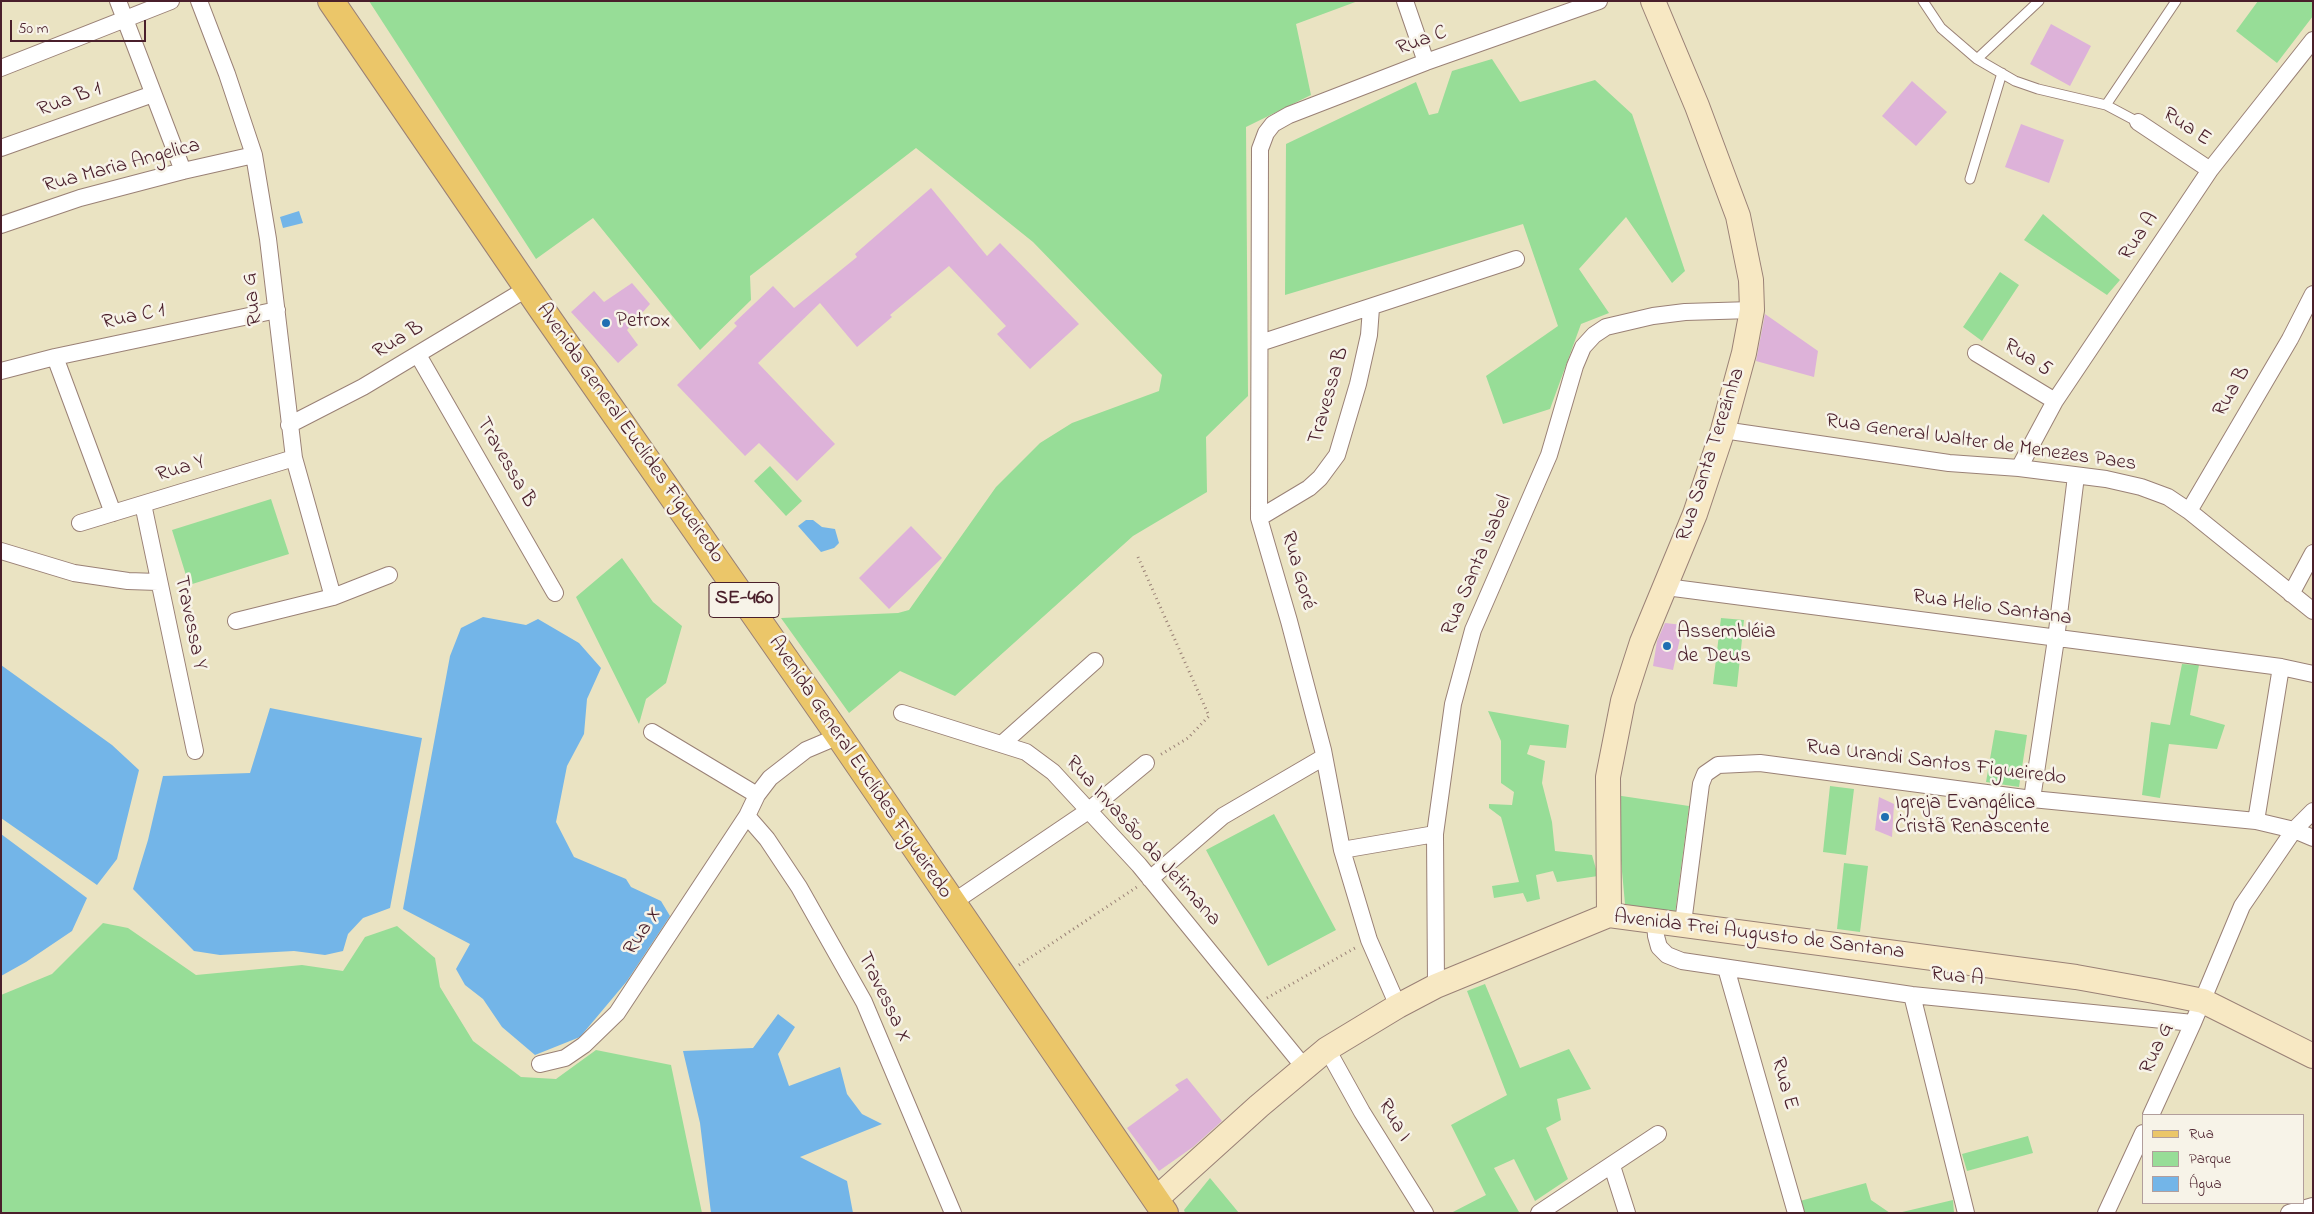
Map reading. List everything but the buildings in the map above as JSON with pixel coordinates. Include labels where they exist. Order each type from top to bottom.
[{"type":"main road","name":"Avenida General Euclides Figueiredo","points":[[332,1],[1161,1206]]},
{"type":"street","points":[[118,1],[183,171]]},
{"type":"street","points":[[1,68],[170,1]]},
{"type":"street","name":"Rua G","points":[[199,1],[228,74],[254,155],[277,310],[294,458],[333,597]]},
{"type":"street","points":[[1405,1],[1426,62]]},
{"type":"street","name":"Rua C","points":[[1266,133],[1273,124],[1289,115],[1426,62],[1599,1]]},
{"type":"street","name":"Rua Santa Terezinha","points":[[1609,914],[1608,777],[1623,701],[1632,667],[1695,514],[1723,430],[1744,353],[1752,310],[1751,280],[1738,216],[1697,106],[1653,1]]},
{"type":"street","name":"Rua A","points":[[2019,468],[2055,401],[2210,170],[2313,40]]},
{"type":"street","name":"Rua B 1","points":[[1,148],[153,94]]},
{"type":"street","name":"Rua E","points":[[2138,122],[2210,170]]},
{"type":"street","name":"Rua Goré","points":[[1266,133],[1260,149],[1259,518],[1289,621],[1324,757],[1342,850],[1369,940],[1398,1006]]},
{"type":"street","name":"Rua Maria Angelica","points":[[1,225],[80,198],[183,171],[254,155]]},
{"type":"street","points":[[1260,343],[1516,259]]},
{"type":"street","name":"Rua B","points":[[289,425],[339,401],[528,288]]},
{"type":"street","name":"Rua B","points":[[2189,511],[2290,339],[2313,294]]},
{"type":"street","name":"Travessa B","points":[[1259,518],[1309,488],[1320,478],[1337,455],[1367,345],[1371,308]]},
{"type":"street","name":"Rua C 1","points":[[1,371],[55,357],[277,310]]},
{"type":"street","name":"Rua Santa Isabel","points":[[1436,986],[1435,834],[1453,704],[1466,652],[1494,577],[1549,455],[1575,366],[1583,347],[1594,335],[1606,327],[1653,316],[1685,312],[1752,310]]},
{"type":"street","name":"Rua 5","points":[[1976,353],[2055,401]]},
{"type":"street","name":"Travessa B","points":[[418,355],[555,593]]},
{"type":"street","points":[[55,357],[113,512]]},
{"type":"street","name":"Rua General Walter de Menezes Paes","points":[[1723,430],[1949,463],[2019,468],[2106,479],[2147,489],[2168,497],[2189,511],[2313,611]]},
{"type":"street","name":"Rua Y","points":[[80,523],[294,458]]},
{"type":"street","points":[[2032,799],[2056,638],[2076,476]]},
{"type":"street","name":"Travessa Y","points":[[143,504],[195,751]]},
{"type":"street","points":[[1,551],[74,573],[128,581],[158,582]]},
{"type":"street","points":[[2291,594],[2313,553]]},
{"type":"street","points":[[236,621],[333,597],[389,574]]},
{"type":"street","name":"Rua Helio Santana","points":[[1666,587],[2281,668],[2313,674]]},
{"type":"street","points":[[1003,743],[1095,661]]},
{"type":"street","points":[[2256,821],[2281,668]]},
{"type":"street","name":"Rua Invasão da Jetimana","points":[[902,713],[1003,743],[1037,758],[1053,772],[1150,879],[1304,1067]]},
{"type":"street","points":[[652,732],[757,795]]},
{"type":"street","name":"Rua X","points":[[540,1064],[565,1058],[584,1045],[617,1013],[748,816],[757,795],[770,778],[795,757],[839,736]]},
{"type":"street","points":[[1150,879],[1223,816],[1324,757]]},
{"type":"street","points":[[952,903],[1088,811],[1146,762]]},
{"type":"street","name":"Rua Urandi Santos Figueiredo","points":[[1684,923],[1701,784],[1705,774],[1718,764],[1760,763],[2032,799],[2256,821],[2294,830],[2313,838]]},
{"type":"street","name":"Rua G","points":[[2151,1114],[2193,1023],[2242,906],[2294,830],[2313,811]]},
{"type":"street","name":"Travessa X","points":[[748,816],[768,839],[799,887],[864,1002],[953,1213]]},
{"type":"street","points":[[1342,850],[1435,834]]},
{"type":"street","name":"Avenida Frei Augusto de Santana","points":[[1161,1206],[1304,1067],[1327,1050],[1398,1006],[1436,986],[1609,914],[2076,977],[2202,1001],[2313,1056]]},
{"type":"street","name":"Rua A","points":[[1655,921],[1657,942],[1667,955],[1682,962],[1912,995],[2193,1023]]},
{"type":"street","name":"Rua E","points":[[1726,968],[1796,1213]]},
{"type":"street","points":[[1912,995],[1966,1213]]},
{"type":"street","name":"Rua I","points":[[1327,1050],[1402,1178],[1425,1213]]},
{"type":"street","points":[[1539,1213],[1658,1134]]},
{"type":"street","points":[[2106,1213],[2142,1135]]},
{"type":"street","points":[[1612,1166],[1627,1213]]},
{"type":"street","points":[[2289,1213],[2313,1206]]},
{"type":"lane","points":[[1923,1],[1941,28],[1977,59],[2002,74],[2038,89],[2106,106],[2138,122]]},
{"type":"lane","points":[[1977,59],[2039,1]]},
{"type":"lane","points":[[2106,106],[2176,1]]},
{"type":"lane","points":[[1970,179],[2002,74]]},
{"type":"path","points":[[1138,557],[1209,716],[1188,738],[1146,762]]},
{"type":"path","points":[[1002,976],[1150,879]]},
{"type":"path","points":[[1254,1006],[1369,940]]},
{"type":"green space","points":[[369,1],[1358,1],[1296,24],[1311,95],[1246,127],[1248,396],[1206,437],[1207,492],[1133,536],[955,696],[900,671],[849,713],[781,618],[898,613],[909,610],[996,487],[1040,443],[1072,423],[1159,391],[1162,375],[1033,242],[916,148],[750,276],[751,300],[700,350],[593,218],[536,259]]},
{"type":"green space","points":[[2258,1],[2313,1],[2313,16],[2277,63],[2236,31]]},
{"type":"green space","points":[[1492,59],[1520,102],[1595,80],[1632,114],[1685,271],[1672,283],[1626,217],[1579,269],[1609,313],[1581,324],[1550,409],[1503,424],[1486,376],[1558,326],[1523,224],[1285,295],[1286,144],[1416,82],[1429,115],[1438,113],[1452,71]]},
{"type":"green space","points":[[2043,214],[2120,280],[2107,295],[2024,240]]},
{"type":"green space","points":[[2000,272],[2019,285],[1982,341],[1963,327]]},
{"type":"green space","points":[[770,466],[802,501],[786,516],[754,481]]},
{"type":"green space","points":[[271,499],[289,554],[189,585],[172,530]]},
{"type":"green space","points":[[622,558],[653,602],[682,626],[666,683],[646,699],[639,724],[576,597]]},
{"type":"green space","points":[[1721,618],[1744,620],[1737,687],[1713,684]]},
{"type":"green space","points":[[2182,664],[2199,665],[2190,715],[2225,725],[2217,749],[2169,744],[2160,798],[2142,795],[2151,722],[2170,725]]},
{"type":"green space","points":[[1488,711],[1569,725],[1566,748],[1530,745],[1527,754],[1545,761],[1542,783],[1552,822],[1555,851],[1592,855],[1598,876],[1557,882],[1553,871],[1536,875],[1540,899],[1527,902],[1523,893],[1494,898],[1492,886],[1519,882],[1501,817],[1489,808],[1489,804],[1512,805],[1514,792],[1501,783],[1501,741]]},
{"type":"green space","points":[[1995,730],[2027,735],[2019,787],[1986,782]]},
{"type":"green space","points":[[1830,786],[1854,789],[1846,855],[1823,852]]},
{"type":"green space","points":[[1615,795],[1689,806],[1675,914],[1625,904]]},
{"type":"green space","points":[[1274,814],[1336,930],[1268,966],[1206,850]]},
{"type":"green space","points":[[1844,863],[1868,866],[1860,932],[1837,929]]},
{"type":"green space","points":[[103,923],[128,928],[196,975],[302,965],[343,971],[365,937],[397,926],[435,958],[440,987],[473,1041],[521,1077],[556,1079],[596,1050],[671,1065],[702,1213],[1,1213],[1,995],[52,974]]},
{"type":"green space","points":[[1485,984],[1520,1068],[1569,1049],[1591,1089],[1557,1099],[1561,1120],[1546,1128],[1568,1179],[1535,1201],[1514,1159],[1494,1168],[1519,1212],[1451,1213],[1486,1195],[1451,1125],[1507,1095],[1467,991]]},
{"type":"green space","points":[[2028,1136],[2033,1153],[1967,1171],[1962,1154]]},
{"type":"green space","points":[[1210,1178],[1239,1213],[1185,1213],[1184,1210]]},
{"type":"green space","points":[[1866,1183],[1871,1200],[1890,1213],[1804,1213],[1800,1201]]},
{"type":"green space","points":[[1953,1200],[1954,1213],[1898,1213]]},
{"type":"water","points":[[299,211],[303,223],[283,228],[280,217]]},
{"type":"water","points":[[806,520],[813,520],[822,527],[835,529],[839,543],[834,548],[821,552],[798,526]]},
{"type":"water","points":[[483,617],[526,625],[538,619],[579,643],[601,668],[587,699],[584,734],[567,766],[556,822],[574,857],[626,879],[631,887],[661,901],[670,916],[627,981],[580,1037],[535,1055],[502,1027],[483,999],[465,985],[456,969],[470,944],[403,909],[450,656],[461,628]]},
{"type":"water","points":[[1,665],[112,745],[139,770],[117,859],[97,885],[1,818]]},
{"type":"water","points":[[270,708],[422,738],[390,908],[363,918],[348,934],[343,951],[325,955],[294,951],[220,955],[194,951],[133,889],[148,840],[163,776],[250,773]]},
{"type":"water","points":[[1,834],[87,898],[72,931],[26,962],[1,976]]},
{"type":"water","points":[[778,1014],[795,1027],[778,1054],[789,1086],[840,1067],[847,1094],[862,1114],[882,1124],[800,1157],[847,1181],[853,1213],[711,1213],[700,1123],[683,1051],[753,1048]]},
{"type":"place","name":"Petrox","points":[[606,323]]},
{"type":"place","name":"Assembléia de Deus","points":[[1667,646]]},
{"type":"place","name":"Igreja Evangélica Cristã Renascente","points":[[1885,817]]}]
